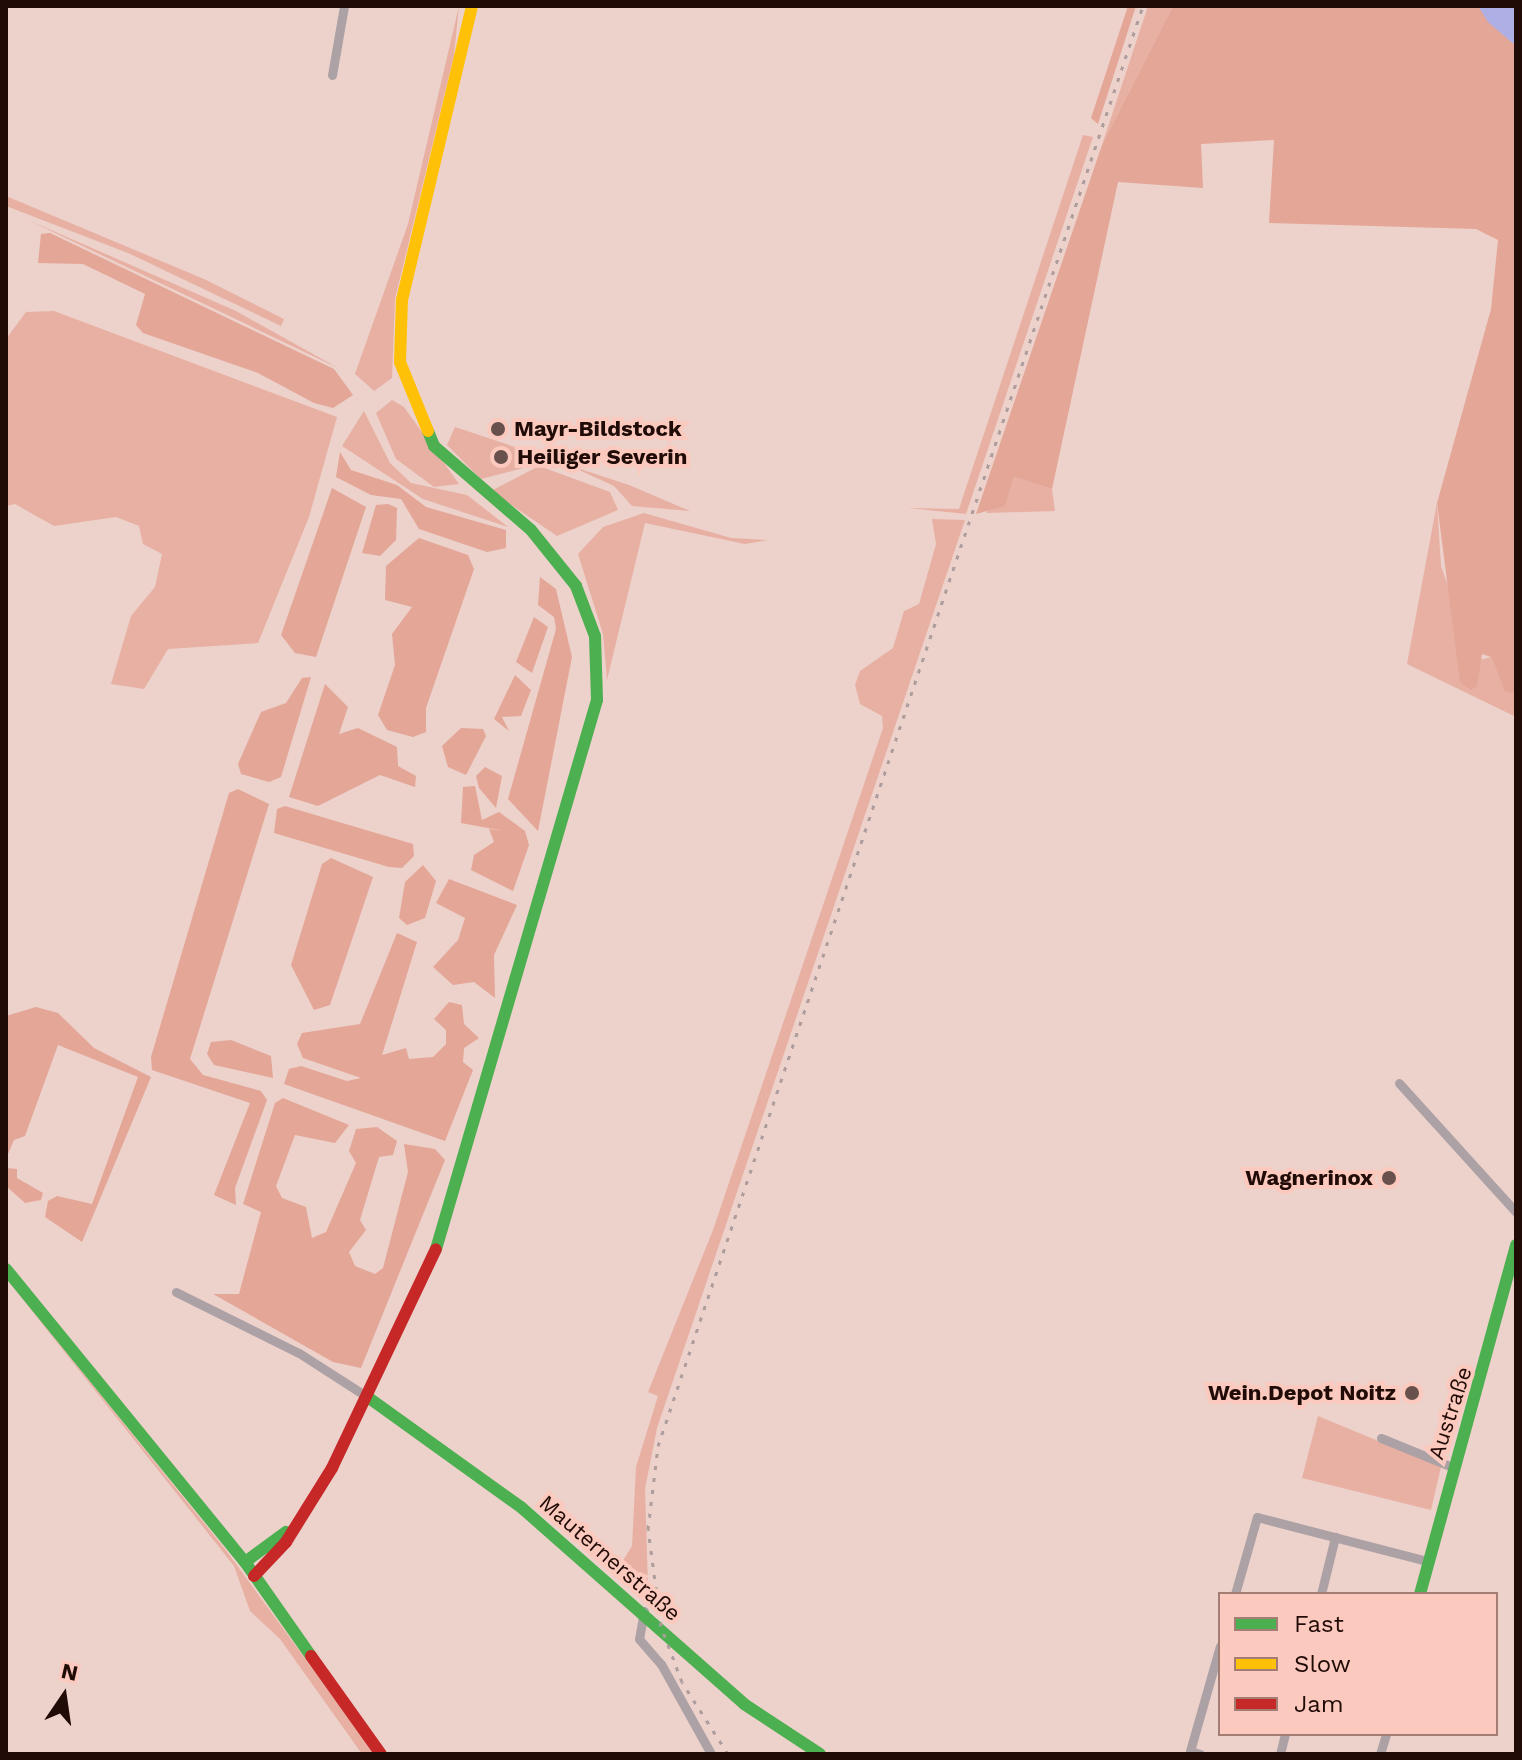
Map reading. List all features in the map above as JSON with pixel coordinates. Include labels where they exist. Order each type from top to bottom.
[{"type":"main road","points":[[254,1576],[302,1515],[369,1398],[462,1174],[597,700],[595,636],[576,586],[531,530],[468,482],[421,425],[406,388],[399,333],[472,6]]},
{"type":"main road","name":"Austraße","points":[[1420,1592],[1516,1245]]},
{"type":"main road","points":[[6,1269],[245,1562],[381,1754]]},
{"type":"main road","name":"Mauternerstraße","points":[[369,1398],[522,1508],[644,1611],[744,1704],[820,1754]]},
{"type":"main road","points":[[245,1562],[302,1515]]},
{"type":"street","points":[[332,75],[344,6]]},
{"type":"street","points":[[1399,1083],[1516,1212]]},
{"type":"street","points":[[176,1292],[299,1353],[369,1398]]},
{"type":"street","points":[[1381,1438],[1455,1468]]},
{"type":"street","points":[[1236,1592],[1257,1517],[1427,1561]]},
{"type":"street","points":[[1321,1592],[1335,1537]]},
{"type":"street","points":[[644,1611],[639,1639],[661,1664],[711,1754]]},
{"type":"street","points":[[1195,1753],[1218,1655]]},
{"type":"shaded area","points":[[459,6],[454,55],[395,299],[392,378],[374,391],[355,374],[408,224]]},
{"type":"shaded area","points":[[1128,6],[1136,6],[1098,124],[1091,118]]},
{"type":"shaded area","points":[[1148,6],[1173,6],[1102,145]]},
{"type":"shaded area","points":[[1173,6],[1478,6],[1516,46],[1516,694],[1505,692],[1491,657],[1482,654],[1477,686],[1471,690],[1460,682],[1437,503],[1491,309],[1498,240],[1476,229],[1269,223],[1274,140],[1201,144],[1203,188],[1118,182],[1052,489],[1014,477],[1005,506],[976,514],[1102,145]]},
{"type":"shaded area","points":[[1083,135],[1093,137],[966,514],[908,508],[959,509]]},
{"type":"shaded area","points":[[6,196],[204,279],[284,319],[281,326],[128,253],[6,206]]},
{"type":"shaded area","points":[[28,220],[236,311],[338,368]]},
{"type":"shaded area","points":[[50,233],[334,369],[353,395],[333,408],[314,403],[258,373],[143,333],[136,325],[145,294],[83,264],[38,263],[41,234]]},
{"type":"shaded area","points":[[54,311],[337,417],[309,517],[258,643],[168,649],[144,689],[111,684],[131,616],[155,587],[162,554],[143,544],[139,526],[116,517],[54,526],[15,504],[6,506],[6,339],[26,312]]},
{"type":"shaded area","points":[[392,400],[404,407],[459,484],[434,487],[396,459],[376,413]]},
{"type":"shaded area","points":[[364,411],[390,463],[411,483],[467,495],[508,527],[423,499],[342,446]]},
{"type":"shaded area","points":[[455,427],[554,460],[481,479],[447,445]]},
{"type":"shaded area","points":[[340,452],[351,470],[397,485],[426,507],[506,530],[506,548],[487,552],[419,529],[401,499],[371,495],[336,477]]},
{"type":"shaded area","points":[[568,465],[629,485],[690,511],[632,506],[614,486]]},
{"type":"shaded area","points":[[539,466],[610,492],[618,510],[557,536],[491,491]]},
{"type":"shaded area","points":[[1014,477],[1052,489],[1055,511],[987,513],[987,507],[1005,505]]},
{"type":"shaded area","points":[[332,488],[366,507],[316,657],[295,653],[281,635]]},
{"type":"shaded area","points":[[1437,503],[1441,566],[1479,676],[1476,661],[1491,657],[1505,692],[1516,694],[1516,717],[1407,664]]},
{"type":"shaded area","points":[[388,504],[397,508],[396,540],[380,556],[362,553],[376,505]]},
{"type":"shaded area","points":[[644,513],[731,538],[768,540],[745,544],[645,523],[607,680],[603,634],[578,554],[603,527]]},
{"type":"shaded area","points":[[932,519],[965,520],[657,1428],[645,1489],[648,1586],[638,1582],[640,1597],[614,1575],[632,1546],[636,1467],[658,1396],[648,1392],[713,1230],[883,728],[882,716],[860,704],[855,685],[860,671],[893,648],[904,611],[919,604],[936,544]]},
{"type":"shaded area","points":[[419,538],[468,555],[474,569],[426,708],[426,732],[413,737],[387,730],[378,715],[395,665],[392,634],[412,607],[385,600],[386,566]]},
{"type":"shaded area","points":[[540,577],[556,589],[572,657],[538,831],[508,799],[556,629],[554,617],[538,605]]},
{"type":"shaded area","points":[[534,617],[548,627],[532,673],[516,662]]},
{"type":"shaded area","points":[[515,675],[531,690],[521,716],[502,717],[509,731],[494,719]]},
{"type":"shaded area","points":[[311,677],[281,777],[269,782],[241,774],[238,764],[261,712],[286,703],[302,678]]},
{"type":"shaded area","points":[[325,684],[348,707],[339,734],[358,728],[397,747],[398,766],[416,776],[415,787],[380,775],[318,806],[289,797]]},
{"type":"shaded area","points":[[461,728],[483,729],[486,736],[466,775],[448,767],[442,746]]},
{"type":"shaded area","points":[[485,767],[502,776],[496,808],[479,788],[476,776]]},
{"type":"shaded area","points":[[475,786],[482,820],[499,812],[525,831],[529,845],[513,891],[471,870],[474,855],[494,842],[489,829],[504,831],[461,823],[463,787]]},
{"type":"shaded area","points":[[238,789],[269,804],[190,1059],[203,1075],[261,1091],[267,1100],[235,1188],[236,1205],[214,1195],[250,1103],[152,1070],[151,1057],[229,793]]},
{"type":"shaded area","points":[[285,806],[413,844],[414,856],[402,868],[389,867],[274,833],[277,809]]},
{"type":"shaded area","points":[[331,858],[373,877],[330,1005],[314,1010],[291,965],[322,864]]},
{"type":"shaded area","points":[[423,865],[436,881],[425,918],[407,925],[399,918],[405,882]]},
{"type":"shaded area","points":[[449,879],[517,905],[494,955],[495,998],[474,982],[453,985],[433,967],[458,940],[465,918],[436,903]]},
{"type":"shaded area","points":[[397,933],[417,942],[382,1055],[406,1048],[409,1059],[433,1057],[446,1044],[446,1030],[434,1019],[449,1002],[462,1005],[464,1024],[479,1038],[464,1048],[463,1062],[473,1070],[445,1141],[284,1084],[289,1069],[301,1066],[347,1081],[361,1078],[303,1058],[297,1044],[302,1033],[360,1024]]},
{"type":"shaded area","points":[[36,1007],[58,1013],[94,1048],[151,1077],[82,1242],[45,1217],[48,1201],[57,1196],[92,1204],[138,1077],[58,1045],[25,1136],[14,1140],[6,1159],[6,1016]]},
{"type":"shaded area","points":[[231,1040],[271,1056],[273,1078],[214,1065],[207,1054],[211,1042]]},
{"type":"shaded area","points":[[283,1098],[349,1125],[335,1143],[295,1135],[276,1186],[282,1198],[306,1207],[312,1238],[326,1232],[356,1163],[349,1151],[356,1129],[377,1127],[397,1141],[393,1155],[379,1157],[360,1220],[366,1230],[349,1252],[355,1266],[375,1274],[383,1268],[408,1172],[404,1144],[435,1149],[445,1160],[361,1368],[333,1362],[213,1294],[239,1294],[261,1212],[243,1204],[275,1103]]},
{"type":"shaded area","points":[[6,1168],[17,1169],[17,1178],[43,1193],[41,1200],[25,1203],[6,1186]]},
{"type":"shaded area","points":[[6,1278],[225,1549],[375,1754],[362,1754],[280,1639],[250,1611],[234,1566]]},
{"type":"shaded area","points":[[1318,1416],[1441,1467],[1431,1510],[1302,1478]]},
{"type":"water","points":[[1478,6],[1516,6],[1516,46],[1488,22]]},
{"type":"railway","points":[[728,1754],[682,1682],[661,1626],[648,1529],[658,1446],[1143,6]]},
{"type":"traffic: fast","points":[[428,431],[434,446],[531,530],[576,586],[595,636],[597,700],[436,1249]]},
{"type":"traffic: fast","points":[[1421,1592],[1516,1245]]},
{"type":"traffic: fast","points":[[6,1269],[245,1562],[311,1656]]},
{"type":"traffic: fast","points":[[369,1398],[522,1508],[744,1704],[820,1754]]},
{"type":"traffic: fast","points":[[245,1562],[286,1532]]},
{"type":"traffic: slow","points":[[428,431],[400,362],[402,300],[472,6]]},
{"type":"traffic: jam","points":[[254,1576],[286,1542],[332,1468],[436,1249]]},
{"type":"traffic: jam","points":[[311,1656],[381,1754]]},
{"type":"place","name":"Mayr-Bildstock","points":[[498,429]]},
{"type":"place","name":"Heiliger Severin","points":[[501,457]]},
{"type":"place","name":"Wagnerinox","points":[[1389,1178]]},
{"type":"place","name":"Wein.Depot Noitz","points":[[1412,1393]]}]
